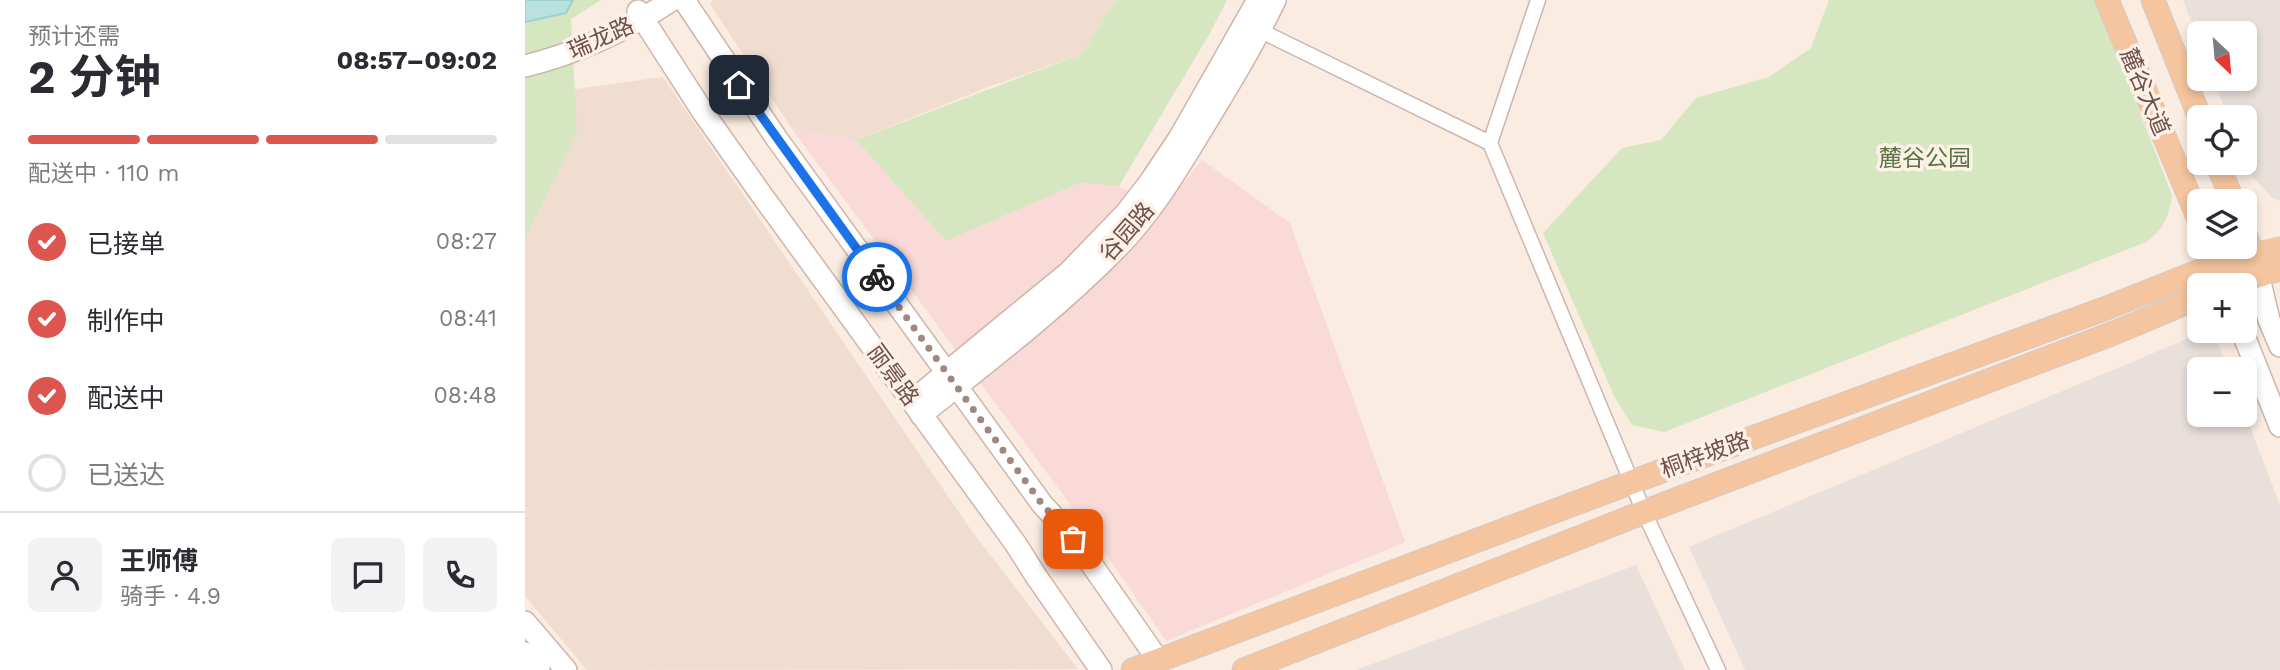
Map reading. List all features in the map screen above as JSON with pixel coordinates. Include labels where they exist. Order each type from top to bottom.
[{"type":"main road","name":"瑞龙路","points":[[525,58],[577,41],[672,0]]},
{"type":"main road","name":"丽景路","points":[[684,0],[777,139],[1042,504],[1073,539],[1158,660]]},
{"type":"main road","name":"谷园路","points":[[952,380],[1069,272],[1126,213],[1180,137],[1258,0]]},
{"type":"main road","name":"谷园路","points":[[916,408],[1079,284],[1132,231],[1163,190],[1195,140],[1275,0]]},
{"type":"main road","name":"麓谷大道","points":[[2107,0],[2187,191]]},
{"type":"main road","name":"麓谷大道","points":[[2153,0],[2195,105]]},
{"type":"main road","name":"瑞龙路","points":[[525,66],[579,49],[646,10]]},
{"type":"main road","name":"丽景路","points":[[646,10],[703,112],[1015,543],[1101,670]]},
{"type":"main road","name":"桐梓坡路","points":[[1133,670],[1632,482],[2104,309],[2218,270],[2264,266],[2280,249]]},
{"type":"main road","points":[[2264,266],[2269,320],[2280,346]]},
{"type":"main road","name":"桐梓坡路","points":[[1244,670],[2187,302]]},
{"type":"main road","points":[[2247,343],[2280,426]]},
{"type":"main road","points":[[525,622],[566,670]]},
{"type":"main road","points":[[525,653],[539,670]]},
{"type":"street","points":[[1490,144],[1538,0]]},
{"type":"street","points":[[1259,30],[1490,144],[1644,512],[1718,670]]},
{"type":"shaded area","points":[[713,0],[1116,0],[1082,54],[988,87],[856,140],[792,129],[710,4]]},
{"type":"shaded area","points":[[2183,0],[2280,0],[2280,201],[2271,197],[2252,175],[2257,175],[2257,105],[2223,105],[2218,91],[2257,91],[2257,21],[2191,21]]},
{"type":"shaded area","points":[[663,77],[971,530],[1078,669],[587,670],[525,596],[525,96]]},
{"type":"shaded area","points":[[792,129],[856,140],[946,241],[1080,183],[1119,186],[1160,212],[1202,160],[1290,223],[1405,542],[1166,641],[1087,527]]},
{"type":"shaded area","points":[[2187,339],[2187,343],[2218,343],[2223,357],[2187,357],[2187,427],[2250,427],[2280,505],[2280,670],[1745,670],[1689,547]]},
{"type":"shaded area","points":[[1636,565],[1685,670],[1356,670]]},
{"type":"green space","points":[[525,0],[601,0],[571,19],[577,133],[525,239]]},
{"type":"green space","points":[[1116,0],[1227,0],[1119,186],[1080,183],[946,241],[856,140],[1082,54]]},
{"type":"green space","name":"麓谷公园","points":[[1829,0],[2096,0],[2172,195],[2165,222],[2146,242],[1664,432],[1632,425],[1615,398],[1543,233],[1622,148],[1661,140],[1696,98],[1769,77],[1811,48]]},
{"type":"water","points":[[525,0],[573,0],[566,13],[525,22]]},
{"type":"way so far","points":[[877,277],[1042,504],[1073,539]]},
{"type":"route","points":[[739,85],[877,277]]}]
